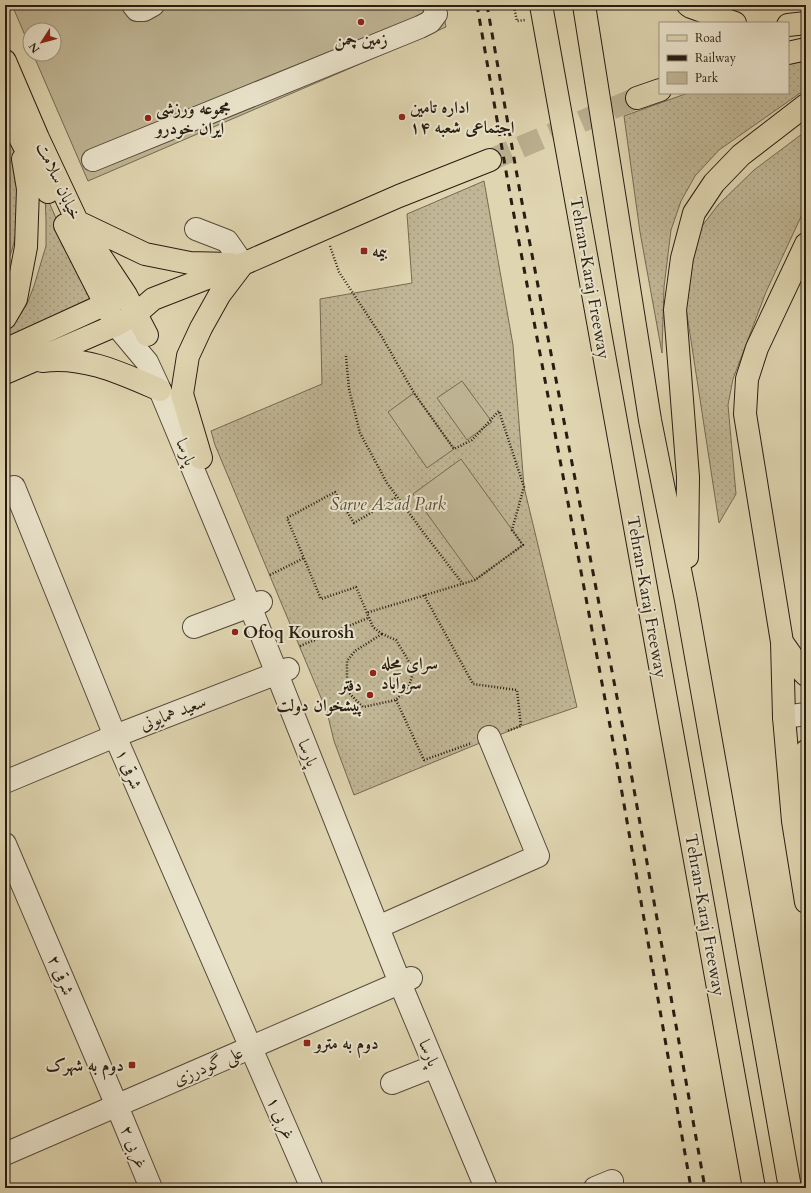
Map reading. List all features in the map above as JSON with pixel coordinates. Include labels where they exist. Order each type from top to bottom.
[{"type":"main road","name":"Tehran-Karaj Freeway","points":[[541,5],[754,1188]]},
{"type":"main road","name":"Tehran-Karaj Freeway","points":[[584,5],[650,420],[686,600],[790,1188]]},
{"type":"main road","points":[[688,5],[732,22]]},
{"type":"main road","points":[[789,25],[806,23]]},
{"type":"main road","points":[[789,53],[806,49]]},
{"type":"main road","name":"خیابان سلامت","points":[[5,61],[38,138],[77,222],[126,295],[147,335]]},
{"type":"main road","points":[[637,98],[659,90]]},
{"type":"main road","name":"خیابان سلامت","points":[[5,104],[19,136],[116,325]]},
{"type":"main road","points":[[686,600],[688,477],[675,310],[682,258],[694,214],[714,183],[741,155],[806,104]]},
{"type":"main road","points":[[5,318],[16,299],[26,247],[28,189],[19,136]]},
{"type":"main road","points":[[5,373],[116,325],[136,314],[153,299],[243,264],[399,196],[490,160]]},
{"type":"main road","points":[[77,222],[146,254],[190,263],[243,264]]},
{"type":"main road","points":[[806,244],[756,348],[747,379],[745,414],[782,642],[784,717],[793,821],[806,902]]},
{"type":"main road","points":[[201,458],[182,394],[188,356],[201,328],[220,294],[243,264]]},
{"type":"main road","points":[[5,350],[126,295],[153,299]]},
{"type":"main road","points":[[27,363],[56,359],[82,362],[108,368],[160,390]]},
{"type":"main road","points":[[782,642],[806,675]]},
{"type":"main road","points":[[793,821],[798,772],[806,751]]},
{"type":"street","points":[[133,5],[137,10],[144,10],[153,5]]},
{"type":"street","points":[[93,160],[420,27],[430,22],[436,14],[434,5]]},
{"type":"street","points":[[196,229],[227,241],[243,264]]},
{"type":"street","name":"پارسا","points":[[116,325],[147,362],[255,604]]},
{"type":"street","name":"پارسا","points":[[147,335],[201,458],[255,604],[405,980],[435,1066],[486,1188]]},
{"type":"street","name":"۱ شرقی","points":[[9,488],[250,1048]]},
{"type":"street","points":[[194,627],[255,604]]},
{"type":"street","name":"سعید همایونی","points":[[5,782],[115,736],[282,671]]},
{"type":"street","points":[[784,717],[806,714]]},
{"type":"street","points":[[383,925],[538,856],[489,737]]},
{"type":"street","name":"۲ شرقی","points":[[5,844],[117,1106]]},
{"type":"street","name":"پارسا","points":[[405,980],[501,1188]]},
{"type":"street","name":"علی گودرزی","points":[[5,1154],[405,980]]},
{"type":"street","name":"۱ غربی","points":[[250,1048],[312,1188]]},
{"type":"street","points":[[392,1083],[435,1066]]},
{"type":"street","name":"۲ غربی","points":[[117,1106],[151,1188]]},
{"type":"path","points":[[514,7],[517,21]]},
{"type":"path","points":[[324,230],[339,272],[382,337],[414,393],[454,449],[472,440],[499,411],[524,487],[512,530],[523,545],[475,580],[366,613]]},
{"type":"path","points":[[346,356],[349,389],[360,433],[387,483],[464,584]]},
{"type":"path","points":[[382,634],[354,651],[346,661],[347,691],[363,707],[396,700],[409,686],[414,670],[396,640],[382,634],[373,627],[356,587],[321,599],[287,518],[335,492],[354,523],[397,497]]},
{"type":"path","points":[[270,575],[304,558]]},
{"type":"path","points":[[396,700],[424,760],[521,726],[517,690],[473,684],[424,595]]},
{"type":"path","points":[[300,646],[368,618]]},
{"type":"green space","name":"مجموعه ورزشی ایران خودرو","points":[[12,5],[442,5],[446,27],[88,181],[36,62],[62,62],[62,22],[22,22],[22,28]]},
{"type":"green space","points":[[806,61],[806,89],[719,150],[695,176],[681,201],[671,230],[664,287],[662,353],[640,232],[624,116],[685,94],[789,94],[789,64]]},
{"type":"green space","points":[[5,123],[14,142],[19,193],[19,222],[12,250],[5,268]]},
{"type":"green space","points":[[806,131],[806,206],[766,292],[733,379],[728,405],[736,494],[719,523],[684,295],[696,234],[718,205],[754,170]]},
{"type":"green space","name":"Sarve Azad Park","points":[[484,181],[513,345],[524,487],[577,707],[521,726],[354,795],[334,741],[327,712],[215,445],[211,431],[322,384],[320,299],[412,283],[407,214]]},
{"type":"green space","points":[[45,193],[91,298],[5,339],[5,332],[17,320],[27,304],[46,246]]},
{"type":"green space","points":[[462,381],[492,422],[467,440],[437,398]]},
{"type":"green space","points":[[414,393],[454,449],[427,468],[388,412]]},
{"type":"green space","points":[[461,459],[523,545],[475,580],[413,494]]},
{"type":"tunnel","points":[[490,160],[637,98]]},
{"type":"railway","points":[[477,5],[510,194],[614,747],[691,1188]]},
{"type":"railway","points":[[487,5],[520,192],[625,739],[705,1188]]},
{"type":"place","name":"زمین چمن","points":[[361,22]]},
{"type":"place","name":"اداره تامین اجتماعی شعبه ۱۴","points":[[402,117]]},
{"type":"place","name":"مجموعه ورزشی ایران خودرو","points":[[148,118]]},
{"type":"place","name":"بیمه","points":[[364,251]]},
{"type":"place","name":"Ofoq Kourosh","points":[[235,632]]},
{"type":"place","name":"سرای محله سروآباد","points":[[373,673]]},
{"type":"place","name":"دفتر پیشخوان دولت","points":[[370,695]]},
{"type":"place","name":"دوم به مترو","points":[[307,1043]]},
{"type":"place","name":"دوم به شهرک","points":[[132,1065]]}]
